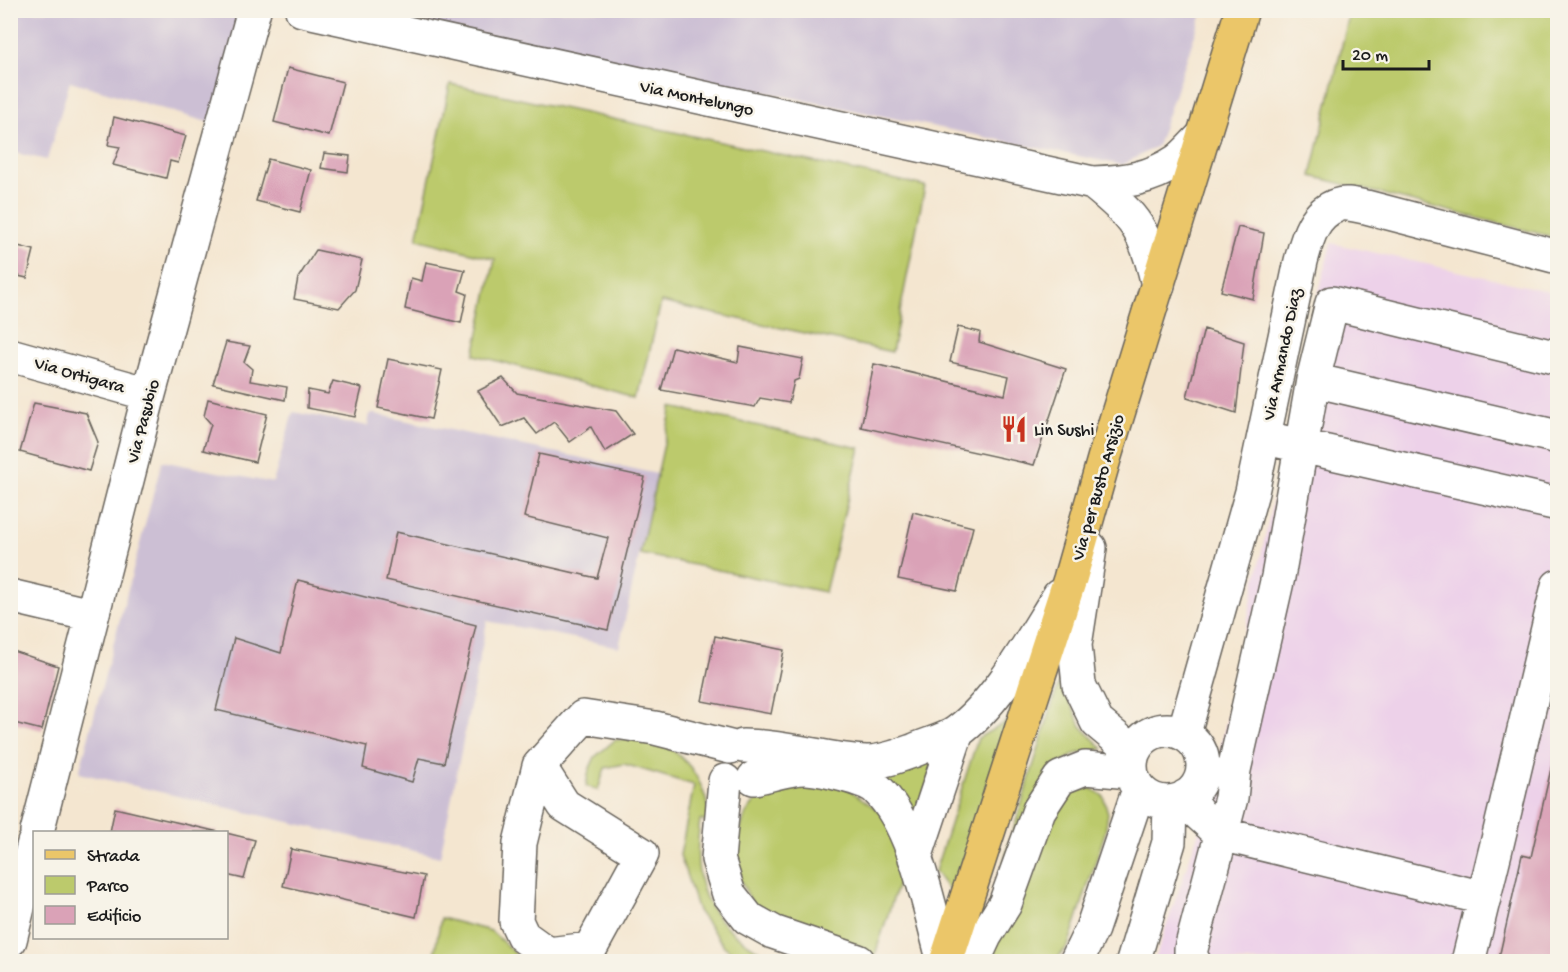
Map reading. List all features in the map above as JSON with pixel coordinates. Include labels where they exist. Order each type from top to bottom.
[{"type":"main road","name":"Via per Busto Arsizio","points":[[945,962],[1070,579],[1104,459],[1242,10]]},
{"type":"street","name":"Via Pasubio","points":[[37,831],[149,394],[254,10]]},
{"type":"street","name":"Via Montelungo","points":[[302,10],[1093,183],[1125,182],[1151,174],[1178,160],[1204,135]]},
{"type":"street","name":"Via Montelungo","points":[[1093,183],[1120,204],[1140,228],[1152,257],[1158,285]]},
{"type":"street","name":"Via Armando Diaz","points":[[1184,733],[1252,492],[1301,261],[1310,229],[1322,214],[1339,204],[1366,207],[1557,257]]},
{"type":"street","points":[[1194,962],[1191,949],[1231,798],[1234,770],[1275,588],[1313,380],[1332,303],[1557,358]]},
{"type":"street","name":"Via Ortigara","points":[[10,355],[149,394]]},
{"type":"street","points":[[1313,380],[1557,437]]},
{"type":"street","points":[[1263,438],[1557,504]]},
{"type":"street","points":[[1076,962],[1092,929],[1134,771],[1139,742],[1149,734],[1173,729],[1184,733],[1197,746],[1204,764],[1202,777],[1196,788],[1178,799],[1158,801],[1148,797],[1134,771],[1097,722],[1079,685],[1075,645],[1104,459]]},
{"type":"street","points":[[858,961],[773,932],[748,918],[729,894],[718,859],[722,822],[735,767],[765,746],[838,759],[870,762],[906,753],[957,732],[989,701],[1070,579]]},
{"type":"street","points":[[1468,962],[1557,586]]},
{"type":"street","points":[[10,596],[92,615]]},
{"type":"street","points":[[539,766],[564,805],[642,854],[590,949],[548,954],[523,936],[516,921],[520,843],[539,766],[583,717],[655,728],[735,767],[806,767],[845,775],[875,787],[897,814],[915,858],[945,962]]},
{"type":"street","points":[[915,858],[957,732]]},
{"type":"street","points":[[973,962],[985,936],[1005,904],[1039,810],[1060,778],[1085,768],[1134,771]]},
{"type":"street","points":[[1178,799],[1221,834],[1484,898]]},
{"type":"street","points":[[1132,962],[1169,842],[1178,799]]},
{"type":"street","points":[[10,940],[15,900],[33,846]]},
{"type":"shaded area","points":[[11,11],[247,11],[217,125],[70,81],[47,160],[11,152]]},
{"type":"shaded area","points":[[368,11],[1203,11],[1157,146],[1122,165]]},
{"type":"shaded area","points":[[1331,243],[1557,293],[1557,961],[1154,962],[1210,799],[1301,365]]},
{"type":"shaded area","points":[[293,412],[368,426],[370,413],[657,474],[619,647],[487,621],[440,857],[79,773],[162,461],[273,483]]},
{"type":"green space","points":[[1350,11],[1557,11],[1557,238],[1311,176]]},
{"type":"green space","points":[[450,84],[925,186],[892,352],[661,302],[639,398],[474,355],[495,259],[417,239]]},
{"type":"green space","points":[[672,407],[860,448],[825,592],[640,554]]},
{"type":"green space","points":[[1060,679],[1081,726],[1103,749],[1075,754],[1055,767],[1003,864]]},
{"type":"green space","points":[[1007,721],[953,896],[935,871],[978,738]]},
{"type":"green space","points":[[642,738],[659,742],[674,751],[691,768],[702,788],[710,822],[700,820],[699,869],[703,889],[710,906],[721,921],[736,935],[777,961],[743,961],[724,946],[698,911],[680,855],[694,785],[624,764],[605,768],[598,790],[586,786],[589,770],[595,757],[615,740]]},
{"type":"green space","points":[[938,750],[912,829],[869,771]]},
{"type":"green space","points":[[837,781],[886,816],[900,851],[899,880],[873,961],[812,937],[752,903],[737,873],[734,847],[746,813],[761,795],[782,782]]},
{"type":"green space","points":[[1091,788],[1103,796],[1108,813],[1105,833],[1068,946],[1055,961],[988,962],[1049,822],[1064,798],[1076,790]]},
{"type":"green space","points":[[441,918],[491,931],[519,957],[518,961],[433,961]]},
{"type":"building","points":[[288,68],[343,82],[329,136],[274,122]]},
{"type":"building","points":[[114,117],[186,136],[178,163],[170,161],[166,178],[113,165],[120,147],[108,145]]},
{"type":"building","points":[[324,153],[350,156],[348,172],[321,168]]},
{"type":"building","points":[[268,159],[311,170],[300,212],[256,201]]},
{"type":"building","points":[[1238,227],[1264,233],[1253,299],[1221,291]]},
{"type":"building","points":[[10,244],[34,250],[27,278],[14,275],[11,285]]},
{"type":"building","points":[[316,250],[362,260],[355,290],[339,308],[294,299],[298,278]]},
{"type":"building","points":[[426,262],[465,270],[459,291],[467,294],[461,323],[405,309],[411,278],[422,281]]},
{"type":"building","points":[[958,327],[980,332],[979,342],[1066,369],[1034,465],[861,427],[874,364],[1005,395],[1009,376],[950,362]]},
{"type":"building","points":[[1204,329],[1244,342],[1236,413],[1187,397]]},
{"type":"building","points":[[226,342],[250,346],[244,362],[252,369],[250,381],[287,387],[285,400],[213,384]]},
{"type":"building","points":[[673,347],[738,362],[740,347],[803,359],[799,379],[794,381],[789,403],[760,398],[755,407],[661,390]]},
{"type":"building","points":[[388,359],[442,370],[431,419],[378,408]]},
{"type":"building","points":[[503,378],[517,393],[616,411],[633,434],[605,452],[591,427],[570,442],[554,422],[537,434],[524,418],[502,427],[478,391]]},
{"type":"building","points":[[333,381],[362,388],[355,417],[307,408],[308,390],[328,394]]},
{"type":"building","points":[[208,399],[267,414],[255,462],[203,450],[211,424],[204,416]]},
{"type":"building","points":[[34,403],[86,413],[98,442],[89,471],[20,452]]},
{"type":"building","points":[[539,454],[645,477],[608,630],[386,580],[396,532],[597,578],[608,538],[524,517]]},
{"type":"building","points":[[913,512],[973,527],[957,591],[898,579]]},
{"type":"building","points":[[298,580],[476,625],[444,763],[419,758],[412,782],[363,768],[367,746],[216,710],[234,638],[281,653]]},
{"type":"building","points":[[715,636],[784,650],[771,714],[702,701]]},
{"type":"building","points":[[10,650],[58,666],[42,730],[10,722]]},
{"type":"building","points":[[1558,738],[1558,962],[1498,962],[1522,855],[1531,857]]},
{"type":"building","points":[[115,808],[215,831],[110,831]]},
{"type":"building","points":[[228,833],[255,840],[244,879],[228,875]]},
{"type":"building","points":[[291,849],[424,876],[416,917],[283,886]]},
{"type":"place","name":"Lin Sushi","points":[[1014,429]]}]
